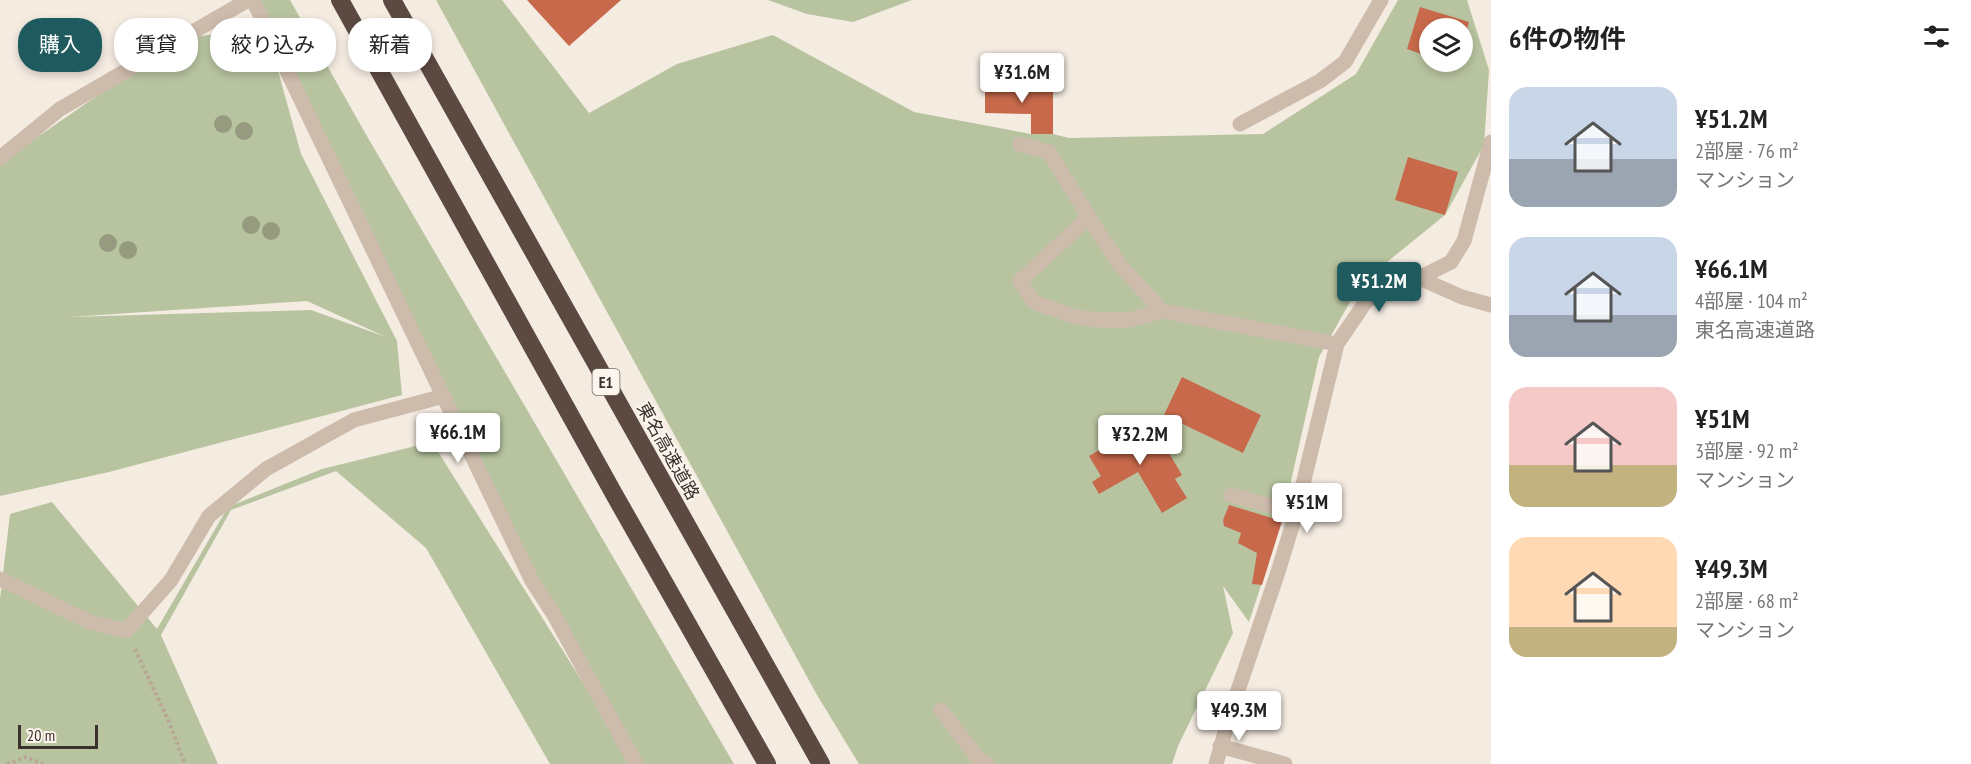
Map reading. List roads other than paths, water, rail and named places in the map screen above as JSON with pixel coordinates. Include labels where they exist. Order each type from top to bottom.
[{"type":"highway","points":[[340,0],[614,494],[767,764]]},
{"type":"highway","name":"東名高速道路","points":[[393,0],[821,764]]},
{"type":"street","points":[[0,158],[60,109],[248,0]]},
{"type":"street","points":[[253,0],[532,581],[554,615],[636,764]]},
{"type":"street","points":[[1240,124],[1320,81],[1345,62],[1381,0]]},
{"type":"street","points":[[1216,764],[1296,513],[1337,344],[1367,300],[1451,262],[1464,241],[1491,142]]},
{"type":"street","points":[[1020,144],[1049,152],[1120,266],[1162,311]]},
{"type":"street","points":[[1089,217],[1020,281],[1034,302],[1075,316],[1099,320],[1129,320],[1162,311],[1337,344]]},
{"type":"street","points":[[1419,278],[1462,297],[1491,305]]},
{"type":"street","points":[[0,579],[90,622],[126,631],[171,580],[209,516],[266,469],[354,420],[444,396]]},
{"type":"street","points":[[1231,495],[1296,513]]},
{"type":"street","points":[[941,710],[980,761],[987,764]]},
{"type":"street","points":[[1221,746],[1285,764]]}]
